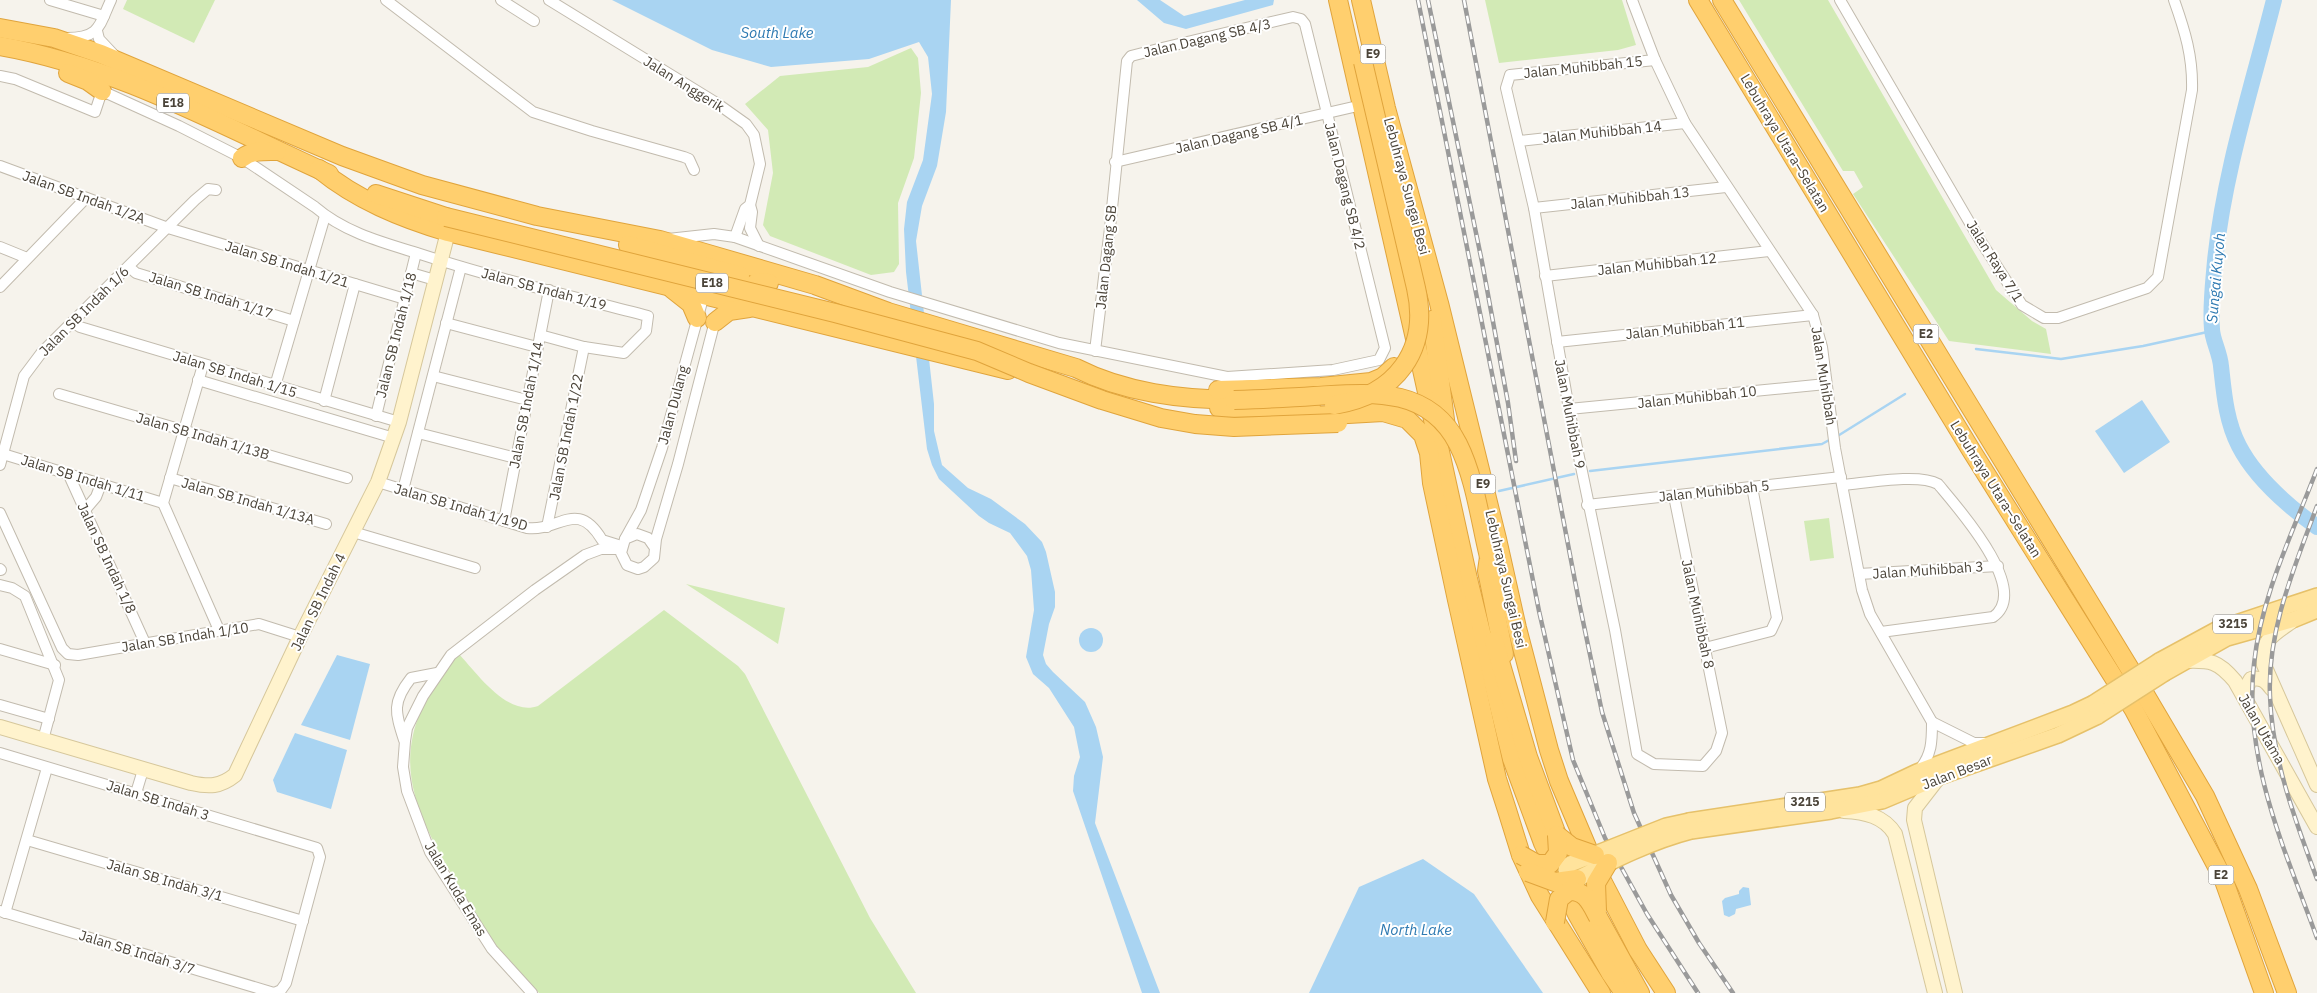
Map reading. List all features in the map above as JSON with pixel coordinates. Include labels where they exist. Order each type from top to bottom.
[{"type":"highway","name":"Lebuhraya Sungai Besi","points":[[1338,0],[1406,296],[1468,579],[1504,728],[1523,793],[1543,843],[1577,914],[1624,993]]},
{"type":"highway","points":[[977,351],[1001,356],[1140,397],[1194,406],[1243,409],[1334,405],[1360,399],[1380,390],[1392,380],[1408,359],[1418,334],[1420,309],[1350,0]]},
{"type":"highway","name":"Lebuhraya Sungai Besi","points":[[1361,0],[1414,219],[1439,303],[1517,628],[1550,750],[1560,781],[1598,873],[1638,950],[1666,993]]},
{"type":"highway","name":"Lebuhraya Utara–Selatan","points":[[1698,0],[1966,441],[2134,710],[2223,878],[2264,993]]},
{"type":"highway","name":"Lebuhraya Utara–Selatan","points":[[1722,0],[2130,669],[2205,796],[2248,889],[2287,993]]},
{"type":"highway","name":"E18","points":[[0,28],[54,38],[123,63],[342,156],[422,185],[537,216],[660,240],[815,285],[888,312],[1076,368]]},
{"type":"highway","name":"E18","points":[[0,46],[55,57],[99,72],[447,225],[842,315],[977,351]]},
{"type":"highway","points":[[23,50],[39,64],[80,77],[102,92]]},
{"type":"highway","points":[[242,158],[248,154],[280,151]]},
{"type":"highway","points":[[342,156],[366,171],[420,193],[475,210],[684,260],[872,311],[888,312]]},
{"type":"highway","points":[[1414,219],[1414,244],[1431,314],[1445,423],[1483,597],[1528,757],[1557,835],[1558,853],[1550,864],[1537,864],[1522,855]]},
{"type":"highway","points":[[447,225],[557,260],[704,294],[1192,416],[1249,420],[1372,411],[1392,413],[1414,424],[1423,435],[1429,453],[1432,483],[1456,600],[1491,753],[1522,855],[1528,872],[1555,922],[1601,993]]},
{"type":"highway","points":[[670,286],[687,284],[692,276],[691,268],[684,260]]},
{"type":"highway","points":[[762,309],[749,302],[748,293],[751,286],[755,283],[768,283]]},
{"type":"highway","points":[[670,286],[686,298],[695,311],[697,318]]},
{"type":"highway","points":[[1076,368],[1161,384],[1222,390],[1322,387],[1371,382],[1388,373],[1403,354],[1405,347],[1406,296]]},
{"type":"highway","points":[[715,322],[724,314],[735,309],[762,309]]},
{"type":"highway","points":[[977,351],[1006,365],[1102,400],[1180,422],[1246,428],[1372,421],[1395,424],[1409,432],[1418,443],[1432,483]]},
{"type":"highway","points":[[1076,368],[1101,380],[1153,393],[1188,398],[1234,400],[1380,393],[1410,401],[1435,416],[1452,434],[1463,455],[1530,718],[1535,729],[1550,750]]},
{"type":"highway","points":[[1489,557],[1487,570],[1505,663],[1504,674]]},
{"type":"highway","points":[[1468,579],[1467,604],[1470,638],[1468,647]]},
{"type":"highway","points":[[1557,835],[1572,847],[1602,859],[1600,874],[1595,888],[1598,917]]},
{"type":"highway","points":[[1528,872],[1555,882],[1578,879]]},
{"type":"highway","points":[[1555,922],[1559,899],[1569,891],[1578,891],[1586,897],[1640,993]]},
{"type":"main road","name":"Jalan Besar","points":[[1578,879],[1566,876],[1568,866],[1602,859],[1666,826],[1690,826],[1831,811],[1882,801],[1939,777],[2058,736],[2218,629],[2317,596]]},
{"type":"main road","name":"Jalan Besar","points":[[2162,667],[2185,661],[2227,638],[2296,619],[2317,610]]},
{"type":"main road","name":"Jalan Besar","points":[[1690,826],[1886,788],[1917,772],[2073,713],[2095,710]]},
{"type":"street","points":[[50,0],[104,16]]},
{"type":"street","points":[[54,38],[80,38],[97,32],[111,0]]},
{"type":"street","points":[[386,0],[532,112],[592,132],[684,156],[689,159],[694,170]]},
{"type":"street","points":[[501,0],[534,21]]},
{"type":"street","name":"Jalan Anggerik","points":[[549,0],[715,102],[746,124],[754,135],[760,164],[750,205],[752,212],[750,228],[759,246]]},
{"type":"street","name":"Jalan Muhibbah","points":[[1632,0],[1655,60],[1685,123],[1726,187],[1813,314],[1822,347],[1835,448],[1859,574],[1870,614],[1932,722]]},
{"type":"street","name":"Jalan Raya 7/1","points":[[1840,0],[1978,237],[2022,305],[2044,318],[2058,318],[2147,288],[2158,277],[2192,82],[2192,58],[2174,0]]},
{"type":"street","name":"Jalan Dagang SB 4/3","points":[[1115,162],[1127,61],[1132,56],[1293,17],[1301,19]]},
{"type":"street","name":"Jalan Dagang SB 4/2","points":[[1095,351],[1227,377],[1333,370],[1379,360],[1383,355],[1385,348],[1305,24],[1301,19]]},
{"type":"street","points":[[97,32],[99,39],[123,63]]},
{"type":"street","name":"Jalan Muhibbah 15","points":[[1510,75],[1655,60]]},
{"type":"street","name":"Jalan Muhibbah 9","points":[[1510,75],[1506,88],[1534,208],[1569,409],[1587,505],[1615,630],[1636,754],[1654,764],[1703,766],[1716,751],[1722,733]]},
{"type":"street","points":[[0,76],[15,79],[96,112],[102,92]]},
{"type":"street","name":"Jalan SB Indah 1/19","points":[[102,92],[179,126],[242,158],[326,216],[360,235],[461,267],[648,316],[646,331],[624,353],[584,347]]},
{"type":"street","name":"Jalan Dagang SB 4/1","points":[[1115,162],[1362,105]]},
{"type":"street","name":"Jalan Muhibbah 14","points":[[1519,141],[1685,123]]},
{"type":"street","name":"Jalan Dagang SB","points":[[1095,351],[1110,228],[1115,162]]},
{"type":"street","name":"Jalan SB Indah 1/2A","points":[[0,166],[168,228]]},
{"type":"street","name":"Jalan Muhibbah 13","points":[[1534,208],[1726,187]]},
{"type":"street","name":"Jalan SB Indah 1/6","points":[[0,465],[24,376],[42,352],[208,189],[216,190]]},
{"type":"street","points":[[0,287],[86,198]]},
{"type":"street","name":"Jalan Anggerik","points":[[736,237],[745,209],[750,205]]},
{"type":"street","points":[[275,386],[326,216]]},
{"type":"street","name":"Jalan SB Indah 4","points":[[0,728],[143,770],[206,786],[216,786],[226,782],[235,775],[300,637],[378,482],[399,422],[447,225]]},
{"type":"street","name":"Jalan SB Indah 1/21","points":[[168,228],[405,299]]},
{"type":"street","points":[[660,240],[714,234],[736,237],[890,292],[1095,351]]},
{"type":"street","points":[[0,247],[27,258]]},
{"type":"street","name":"Jalan Muhibbah 12","points":[[1545,276],[1769,251]]},
{"type":"street","name":"Jalan SB Indah 1/18","points":[[376,416],[416,253]]},
{"type":"street","name":"Jalan SB Indah 1/17","points":[[129,267],[136,272],[294,321]]},
{"type":"street","points":[[402,490],[461,267]]},
{"type":"street","name":"Jalan Dulang","points":[[623,545],[641,510],[662,448],[677,387],[711,268]]},
{"type":"street","points":[[411,273],[435,280]]},
{"type":"street","name":"Jalan Dulang","points":[[655,548],[715,322],[730,273]]},
{"type":"street","points":[[324,401],[355,284]]},
{"type":"street","name":"Jalan SB Indah 1/14","points":[[504,521],[549,290]]},
{"type":"street","name":"Jalan Muhibbah 11","points":[[1557,342],[1813,314]]},
{"type":"street","name":"Jalan SB Indah 1/15","points":[[72,322],[80,327],[203,365],[399,422]]},
{"type":"street","points":[[446,323],[537,347]]},
{"type":"street","points":[[540,335],[584,347]]},
{"type":"street","name":"Jalan SB Indah 1/22","points":[[547,527],[584,347]]},
{"type":"street","points":[[203,365],[163,502],[219,630]]},
{"type":"street","points":[[433,376],[527,400]]},
{"type":"street","points":[[198,380],[394,438]]},
{"type":"street","name":"Jalan Muhibbah 10","points":[[1569,409],[1826,384]]},
{"type":"street","points":[[677,387],[696,392]]},
{"type":"street","name":"Jalan SB Indah 1/13B","points":[[59,394],[347,478]]},
{"type":"street","points":[[418,433],[516,458]]},
{"type":"street","name":"Jalan SB Indah 1/11","points":[[3,454],[163,502]]},
{"type":"street","name":"Jalan SB Indah 1/8","points":[[68,473],[145,643]]},
{"type":"street","name":"Jalan SB Indah 1/13A","points":[[170,478],[326,524]]},
{"type":"street","name":"Jalan Muhibbah 5","points":[[1587,505],[1752,487],[1925,478],[1938,484],[1967,520],[1998,566]]},
{"type":"street","name":"Jalan SB Indah 1/19D","points":[[378,482],[504,521],[533,528],[547,527],[568,518],[577,519],[595,528],[602,540],[623,545]]},
{"type":"street","points":[[85,510],[96,497],[101,484]]},
{"type":"street","points":[[1705,648],[1770,631],[1777,618],[1752,487]]},
{"type":"street","name":"Jalan Muhibbah 8","points":[[1674,496],[1722,733]]},
{"type":"street","name":"Jalan SB Indah 1/10","points":[[0,513],[62,648],[68,654],[78,656],[259,624],[300,637]]},
{"type":"street","points":[[353,532],[475,568]]},
{"type":"street","points":[[636,534],[648,538],[655,548],[654,558],[650,564],[638,568],[627,565],[623,560],[623,545],[636,534]]},
{"type":"street","name":"Jalan Kuda Emas","points":[[532,993],[492,949],[430,852],[407,791],[403,767],[404,741],[407,728],[437,673],[451,655],[535,590],[585,555],[601,549],[623,545]]},
{"type":"street","points":[[1881,632],[1993,617],[2000,612],[2004,605],[2005,595],[1998,566]]},
{"type":"street","name":"Jalan Muhibbah 3","points":[[1859,574],[1998,566]]},
{"type":"street","points":[[0,585],[12,588],[25,596],[55,665],[59,680],[43,740]]},
{"type":"street","name":"Jalan Utama","points":[[2296,619],[2272,635],[2264,645],[2264,665],[2317,785]]},
{"type":"street","points":[[0,649],[55,665]]},
{"type":"street","name":"Jalan Utama","points":[[2185,661],[2209,660],[2224,668],[2246,699],[2317,827]]},
{"type":"street","name":"Jalan Kuda Emas","points":[[404,741],[397,718],[399,692],[411,678],[437,673]]},
{"type":"street","points":[[2246,699],[2247,686],[2251,679],[2258,678],[2265,681],[2277,697]]},
{"type":"street","points":[[0,705],[49,719]]},
{"type":"street","points":[[1917,772],[1928,759],[1932,743],[1932,722],[1974,743],[1995,743]]},
{"type":"street","name":"Jalan SB Indah 3","points":[[0,753],[317,848],[320,857],[303,921]]},
{"type":"street","points":[[3,912],[27,840],[47,768]]},
{"type":"street","points":[[136,793],[143,770]]},
{"type":"street","points":[[1935,993],[1936,961],[1943,938],[1914,820],[1915,808],[1939,777]]},
{"type":"street","points":[[1831,811],[1861,812],[1884,821],[1890,827],[1898,842],[1936,961],[1955,993]]},
{"type":"street","name":"Jalan SB Indah 3/1","points":[[27,840],[303,921]]},
{"type":"street","name":"Jalan SB Indah 3/7","points":[[3,912],[274,993]]},
{"type":"street","points":[[274,993],[281,990],[286,983],[303,921]]},
{"type":"green space","points":[[127,0],[215,0],[194,43],[123,9]]},
{"type":"green space","points":[[1485,0],[1622,0],[1636,45],[1618,50],[1499,63]]},
{"type":"green space","points":[[1739,0],[1828,0],[1996,290],[2032,321],[2046,329],[2051,354],[1949,341],[1853,194],[1863,187],[1854,171],[1843,171]]},
{"type":"green space","points":[[911,48],[918,58],[921,93],[914,158],[898,203],[899,264],[894,272],[871,275],[770,236],[763,225],[773,173],[768,130],[745,104],[780,76],[868,67]]},
{"type":"green space","points":[[1829,518],[1834,558],[1810,561],[1804,521]]},
{"type":"green space","points":[[686,584],[785,608],[778,644]]},
{"type":"green space","points":[[664,610],[738,666],[745,674],[870,918],[916,993],[539,993],[502,953],[487,933],[441,855],[422,817],[415,797],[411,777],[410,756],[416,724],[426,702],[458,653],[483,681],[504,699],[526,708],[538,706]]},
{"type":"water","name":"South Lake","points":[[612,0],[951,0],[946,112],[937,166],[922,206],[916,241],[934,404],[934,431],[942,465],[968,488],[991,499],[1025,524],[1042,542],[1055,592],[1055,607],[1049,624],[1043,655],[1046,664],[1053,672],[1085,702],[1096,727],[1103,757],[1095,823],[1160,993],[1142,993],[1073,791],[1074,776],[1080,757],[1074,727],[1049,688],[1033,674],[1026,657],[1034,610],[1031,570],[1027,556],[1010,533],[979,516],[939,479],[927,449],[906,272],[904,229],[907,202],[923,160],[932,94],[928,57],[919,42],[869,59],[771,67],[712,50]]},
{"type":"water","points":[[1137,0],[1160,0],[1184,16],[1245,0],[1274,0],[1273,5],[1186,29],[1164,23]]},
{"type":"water","points":[[2142,400],[2170,442],[2124,473],[2095,431]]},
{"type":"water","points":[[1086,628],[1096,628],[1103,635],[1103,645],[1096,652],[1086,652],[1079,645],[1079,635]]},
{"type":"water","points":[[337,655],[370,664],[350,740],[301,725]]},
{"type":"water","points":[[295,733],[347,750],[331,809],[277,792],[273,780]]},
{"type":"water","name":"North Lake","points":[[1423,859],[1474,894],[1543,993],[1309,993],[1359,887]]},
{"type":"water","points":[[1743,887],[1749,888],[1751,905],[1736,909],[1735,914],[1729,917],[1724,915],[1722,901],[1725,898],[1739,894]]},
{"type":"waterway","name":"Sungai Kuyoh","points":[[2274,0],[2225,195],[2215,261],[2211,321],[2213,337],[2220,361],[2228,417],[2239,446],[2254,470],[2264,481],[2295,510],[2317,527]]},
{"type":"waterway","points":[[1976,349],[2061,359],[2143,346],[2212,331]]},
{"type":"waterway","points":[[1836,437],[1905,394]]},
{"type":"waterway","points":[[1590,471],[1822,444],[1831,439]]},
{"type":"waterway","points":[[1499,491],[1574,474]]},
{"type":"railway","points":[[1418,0],[1539,611],[1573,760],[1605,838],[1647,914],[1698,993]]},
{"type":"railway","points":[[1428,0],[1482,262],[1508,403],[1516,461]]},
{"type":"railway","points":[[1464,0],[1579,602],[1602,712],[1634,813],[1671,895],[1699,943],[1733,993]]},
{"type":"railway","points":[[2317,469],[2279,565],[2263,614],[2254,664],[2252,700],[2255,735],[2269,804],[2317,938]]},
{"type":"railway","points":[[2317,506],[2284,599],[2273,647],[2270,671],[2272,720],[2280,766],[2293,812],[2317,879]]}]
